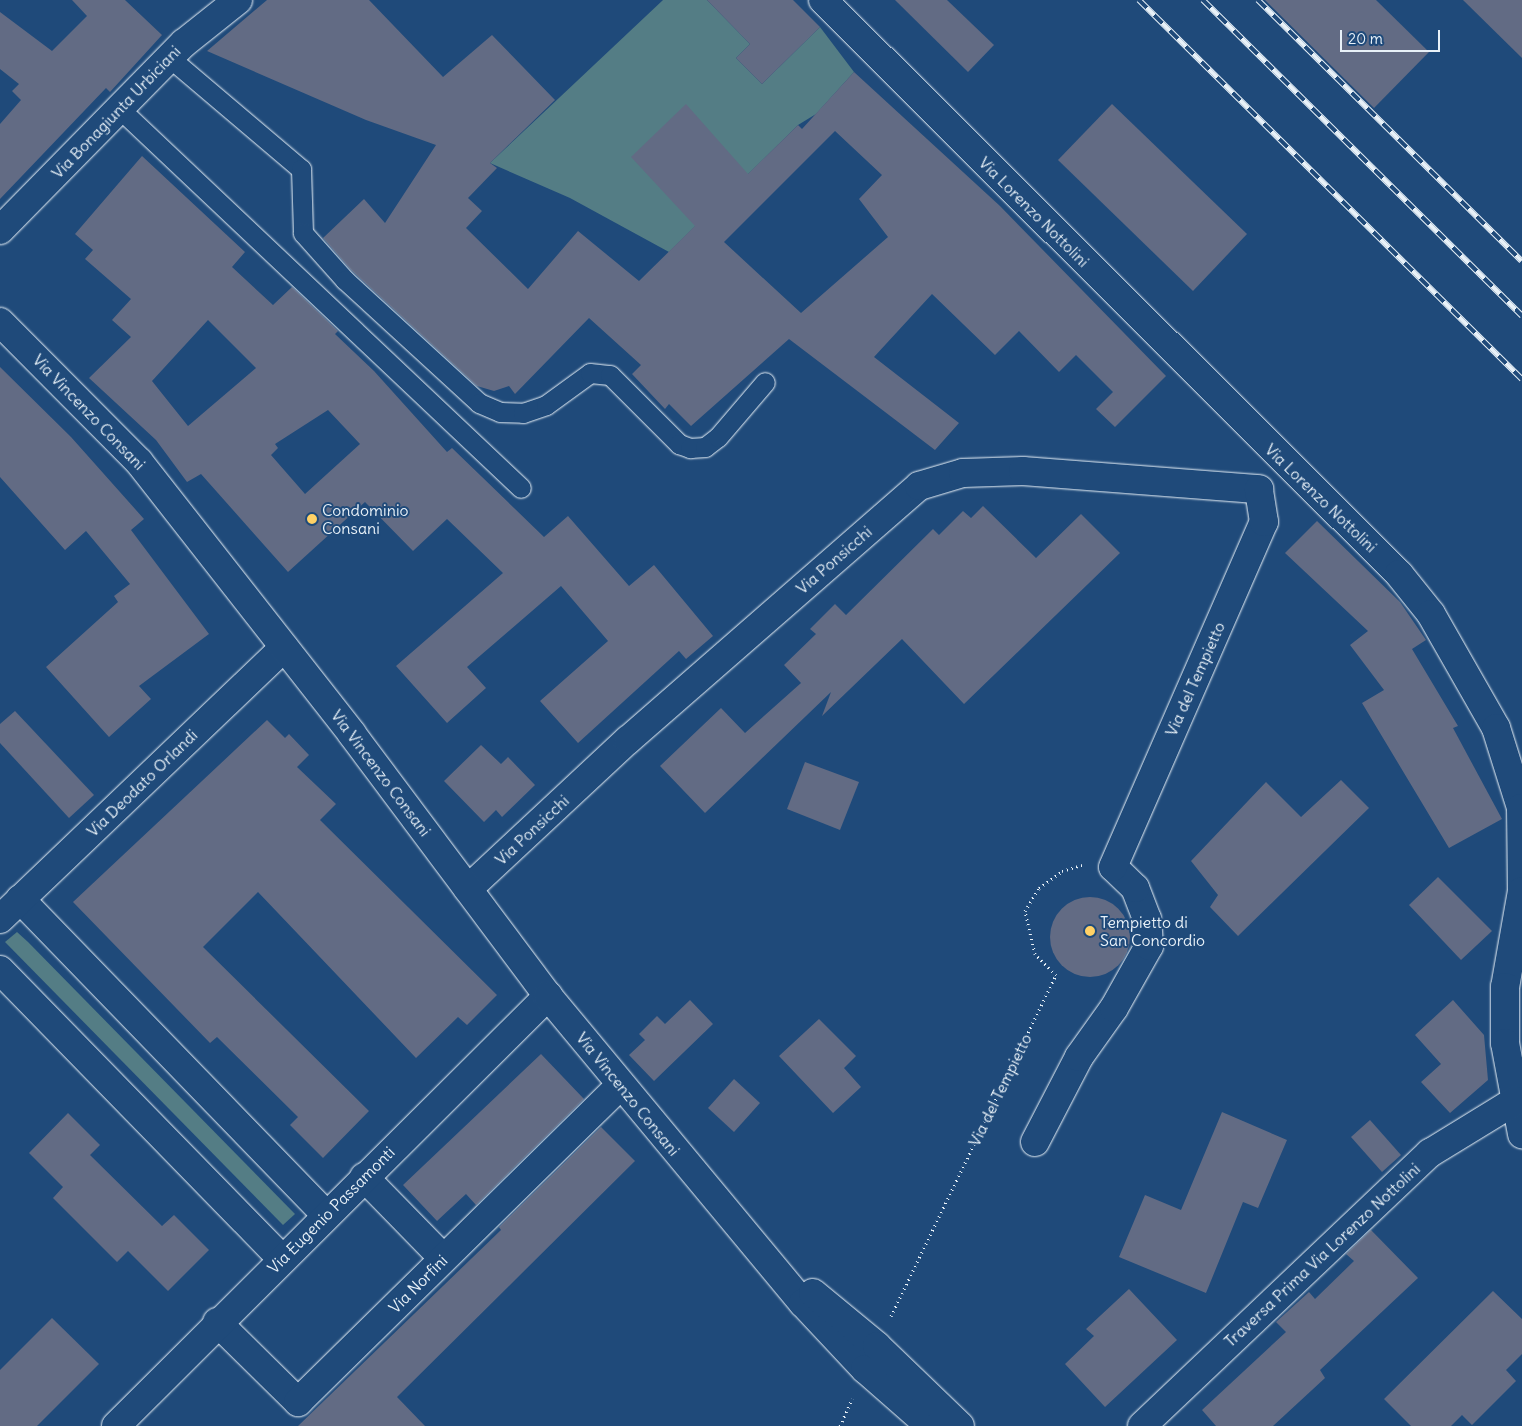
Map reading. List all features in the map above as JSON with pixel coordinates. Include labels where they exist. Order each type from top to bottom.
[{"type":"street","name":"Via Bonagiunta Urbiciani","points":[[0,230],[121,110],[170,58],[238,0]]},
{"type":"street","name":"Via Lorenzo Nottolini","points":[[823,0],[1278,458],[1399,574],[1431,614],[1496,728],[1521,808],[1522,891],[1505,987],[1505,1043],[1514,1101],[1522,1134]]},
{"type":"street","name":"Via Vincenzo Consani","points":[[0,322],[139,462],[284,648],[548,996],[620,1086],[747,1237],[865,1369],[930,1426]]},
{"type":"street","points":[[1259,489],[1278,458]]},
{"type":"street","name":"Via Ponsicchi","points":[[468,889],[628,740],[919,486],[963,473],[1023,471],[1259,489]]},
{"type":"street","name":"Via del Tempietto","points":[[1113,867],[1264,522],[1259,489]]},
{"type":"street","name":"Via Deodato Orlandi","points":[[0,919],[284,648]]},
{"type":"street","points":[[1035,1142],[1079,1057],[1114,1008],[1149,946],[1147,919],[1135,888],[1113,867]]},
{"type":"street","points":[[20,900],[326,1215]]},
{"type":"street","points":[[0,970],[282,1259]]},
{"type":"street","name":"Via Eugenio Passamonti","points":[[116,1426],[217,1322],[548,996]]},
{"type":"street","name":"Via Norfini","points":[[217,1322],[298,1402],[620,1086]]},
{"type":"street","name":"Traversa Prima Via Lorenzo Nottolini","points":[[1142,1426],[1430,1153],[1514,1101]]},
{"type":"street","points":[[364,1178],[444,1258]]},
{"type":"street","name":"Via Vincenzo Consani","points":[[747,1237],[877,1346],[960,1426]]},
{"type":"lane","points":[[170,58],[301,169],[303,233],[345,280],[480,403],[500,412],[523,413],[546,405],[590,373],[610,375],[679,444],[690,448],[705,447],[718,437],[765,382]]},
{"type":"lane","points":[[121,110],[521,488]]},
{"type":"path","name":"Via del Tempietto","points":[[877,1346],[1056,975],[1035,954],[1025,911],[1039,888],[1062,871],[1090,863],[1113,867]]},
{"type":"green space","points":[[663,0],[707,0],[750,44],[736,58],[762,84],[820,27],[854,72],[816,114],[798,125],[669,252],[570,198],[490,163]]},
{"type":"green space","points":[[17,932],[295,1214],[283,1225],[5,942]]},
{"type":"building","points":[[72,0],[125,0],[162,35],[110,92],[106,88],[0,199],[0,124],[21,100],[12,91],[19,84],[0,69],[0,12],[52,51],[87,16]]},
{"type":"building","points":[[267,0],[369,0],[443,77],[492,35],[555,100],[490,163],[497,168],[468,198],[482,211],[466,228],[528,289],[578,231],[639,281],[695,226],[631,157],[686,104],[748,174],[798,125],[802,129],[854,72],[1000,206],[1166,376],[1115,427],[1096,409],[1113,392],[1076,355],[1059,372],[1019,331],[995,355],[932,294],[874,357],[959,423],[935,450],[789,339],[691,426],[669,404],[665,409],[632,374],[641,365],[589,318],[515,394],[509,386],[494,391],[477,386],[351,270],[323,238],[364,199],[385,223],[436,145],[366,120],[207,51]],"holes":[[[835,131],[882,175],[859,199],[888,237],[801,313],[724,242]]]},
{"type":"building","points":[[707,0],[793,0],[820,27],[762,84],[736,58],[750,44]]},
{"type":"building","points":[[895,0],[947,0],[994,45],[968,72]]},
{"type":"building","points":[[1265,0],[1376,0],[1429,52],[1374,108]]},
{"type":"building","points":[[1463,0],[1522,0],[1522,58]]},
{"type":"building","points":[[1112,104],[1247,234],[1193,291],[1058,160]]},
{"type":"building","points":[[142,156],[245,252],[232,267],[273,305],[292,287],[338,331],[335,334],[374,371],[447,452],[452,448],[544,537],[568,516],[629,586],[654,565],[713,636],[686,659],[679,651],[578,743],[540,701],[608,641],[561,586],[467,667],[486,688],[447,723],[396,666],[503,573],[447,519],[413,551],[365,502],[288,572],[201,474],[187,482],[156,440],[89,378],[131,337],[112,320],[131,299],[85,259],[93,250],[75,234]],"holes":[[[208,320],[256,368],[188,426],[152,381]],[[328,410],[360,444],[305,494],[271,455],[278,448],[275,444]]]},
{"type":"building","points":[[0,367],[71,437],[144,519],[131,530],[209,634],[139,686],[151,699],[109,737],[46,667],[118,602],[114,596],[130,584],[86,531],[65,550],[0,477]]},
{"type":"building","points":[[983,506],[1036,558],[1081,514],[1120,553],[964,704],[902,639],[822,716],[831,692],[705,813],[660,766],[721,708],[745,733],[801,683],[784,665],[816,634],[810,629],[835,604],[846,615],[933,529],[939,535],[963,511],[971,518]]},
{"type":"building","points":[[1317,521],[1400,602],[1426,640],[1412,649],[1458,726],[1453,728],[1502,819],[1449,848],[1362,703],[1384,690],[1350,645],[1368,631],[1285,553]]},
{"type":"building","points":[[15,711],[94,795],[69,818],[0,743],[0,724]]},
{"type":"building","points":[[267,720],[285,738],[289,734],[309,755],[297,767],[336,804],[320,820],[497,995],[467,1025],[458,1017],[416,1058],[258,892],[203,947],[369,1111],[323,1158],[290,1125],[298,1117],[217,1037],[210,1043],[73,902]]},
{"type":"building","points":[[481,745],[501,764],[508,757],[535,785],[502,817],[496,810],[484,822],[444,781]]},
{"type":"building","points":[[805,762],[859,782],[840,830],[787,809]]},
{"type":"building","points":[[1341,780],[1369,808],[1238,936],[1210,907],[1218,895],[1191,861],[1266,782],[1301,817]]},
{"type":"building","points":[[1438,877],[1492,931],[1461,960],[1409,905]]},
{"type":"building","name":"Tempietto di San Concordio","points":[[1082,897],[1098,897],[1119,908],[1130,929],[1130,945],[1119,966],[1098,977],[1082,977],[1068,971],[1056,959],[1050,945],[1050,929],[1056,915],[1068,903]]},
{"type":"building","points":[[690,1000],[713,1024],[654,1081],[629,1055],[645,1040],[639,1034],[657,1016],[665,1024]]},
{"type":"building","points":[[1453,1000],[1484,1035],[1488,1080],[1450,1113],[1421,1082],[1441,1064],[1415,1035]]},
{"type":"building","points":[[819,1019],[856,1056],[844,1068],[861,1087],[833,1113],[779,1056]]},
{"type":"building","points":[[541,1054],[584,1099],[476,1205],[466,1194],[437,1221],[403,1185]]},
{"type":"building","points":[[734,1079],[760,1103],[734,1132],[708,1108]]},
{"type":"building","points":[[1222,1112],[1287,1140],[1258,1208],[1243,1202],[1206,1293],[1119,1257],[1145,1195],[1181,1210]]},
{"type":"building","points":[[68,1113],[100,1145],[90,1155],[162,1226],[174,1215],[209,1250],[168,1291],[128,1251],[117,1262],[53,1198],[63,1187],[29,1153]]},
{"type":"building","points":[[1370,1120],[1401,1155],[1382,1172],[1351,1137]]},
{"type":"building","points":[[601,1127],[635,1161],[397,1397],[425,1426],[298,1426],[501,1230],[499,1227]]},
{"type":"building","points":[[1371,1230],[1418,1278],[1320,1370],[1325,1378],[1273,1426],[1216,1426],[1202,1410],[1286,1332],[1276,1322],[1309,1292],[1315,1299],[1354,1261],[1346,1254]]},
{"type":"building","points":[[1129,1289],[1177,1340],[1105,1407],[1065,1364],[1094,1336],[1086,1329]]},
{"type":"building","points":[[1493,1291],[1522,1319],[1522,1354],[1506,1370],[1516,1381],[1472,1425],[1462,1415],[1451,1426],[1411,1426],[1384,1399]]},
{"type":"building","points":[[52,1318],[99,1364],[37,1426],[0,1426],[0,1370]]},
{"type":"railway","points":[[1139,0],[1522,379]]},
{"type":"railway","points":[[1203,0],[1522,316]]},
{"type":"railway","points":[[1258,0],[1522,261]]},
{"type":"place","name":"Condominio Consani","points":[[312,519]]},
{"type":"place","name":"Tempietto di San Concordio","points":[[1090,931]]}]
